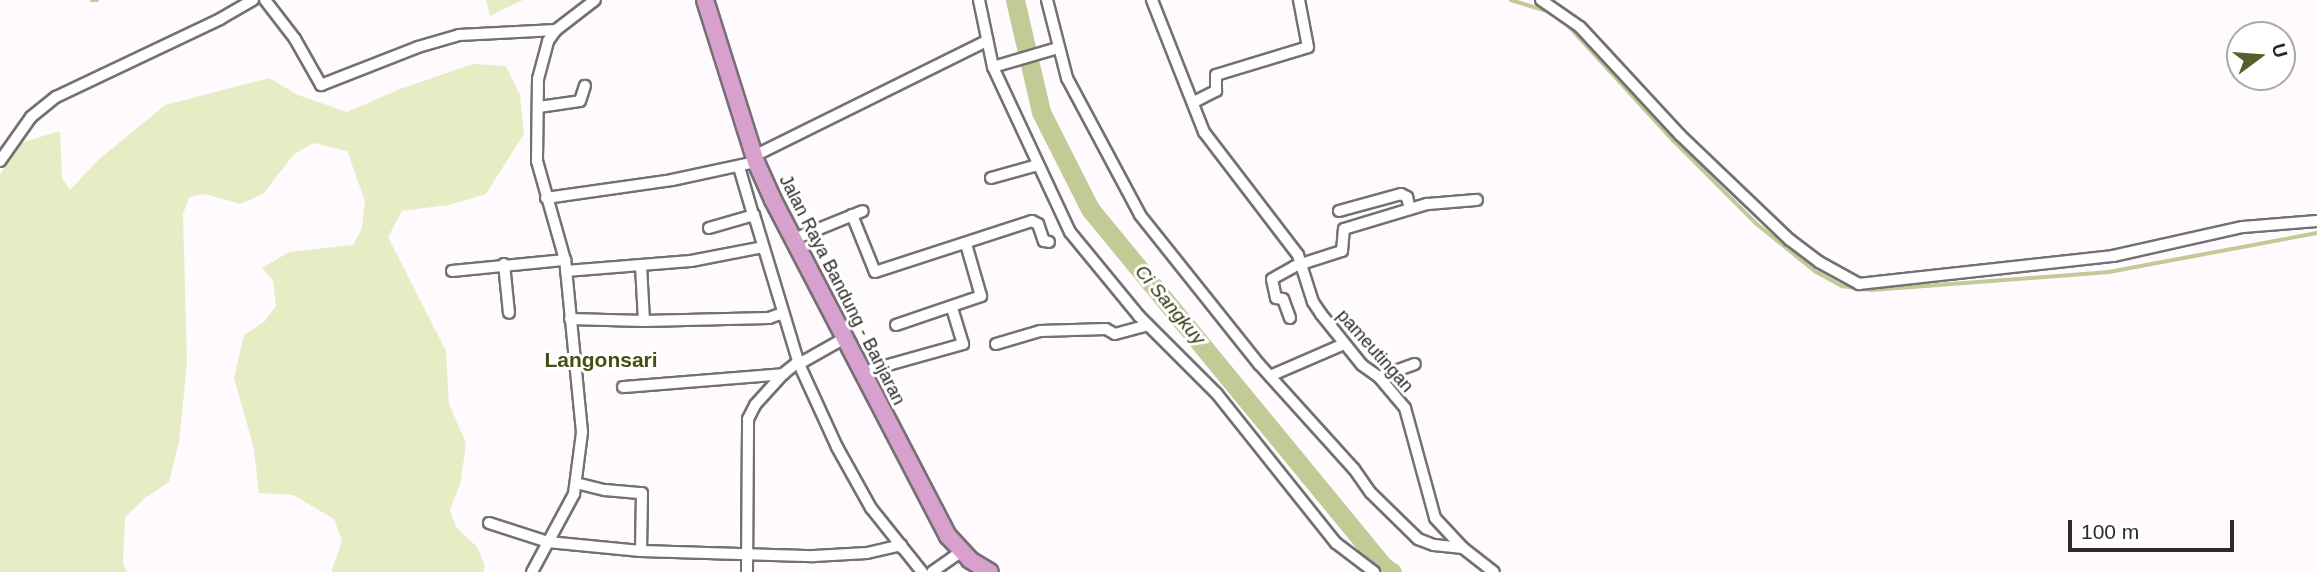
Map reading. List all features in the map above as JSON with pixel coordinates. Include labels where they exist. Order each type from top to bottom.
[{"type":"main road","name":"Jalan Raya Bandung - Banjaran","points":[[705,0],[755,159],[794,239],[923,493],[961,552],[990,572]]},
{"type":"street","points":[[0,160],[31,117],[56,97],[220,19],[253,0]]},
{"type":"street","points":[[265,0],[295,39],[321,85],[418,47],[459,35],[556,30]]},
{"type":"street","points":[[532,572],[567,512],[576,483],[582,432],[565,266],[537,161],[541,64],[548,41],[556,30],[595,0]]},
{"type":"street","points":[[979,0],[987,41],[996,67],[1070,232],[1148,325],[1217,394],[1336,543],[1374,572]]},
{"type":"street","points":[[1047,0],[1056,48],[1067,78],[1140,215],[1270,376],[1354,469],[1371,493],[1418,539],[1434,545],[1463,548]]},
{"type":"street","name":"pameutingan","points":[[1154,0],[1204,132],[1275,223],[1302,264],[1313,302],[1344,344],[1379,377],[1405,408],[1435,518],[1463,548],[1494,572]]},
{"type":"street","points":[[1194,102],[1216,91],[1216,75],[1308,47],[1299,0]]},
{"type":"street","points":[[1541,0],[1580,27],[1680,135],[1790,240],[1819,262],[1859,284],[2113,256],[2243,227],[2317,221]]},
{"type":"street","points":[[739,167],[987,41]]},
{"type":"street","points":[[996,67],[1056,48]]},
{"type":"street","points":[[539,107],[580,101],[585,86]]},
{"type":"street","points":[[546,198],[673,180],[726,170],[738,164],[799,364],[856,484],[922,572]]},
{"type":"street","points":[[990,178],[1038,165]]},
{"type":"street","points":[[1339,211],[1401,194],[1407,197],[1410,209]]},
{"type":"street","points":[[1290,318],[1283,299],[1276,298],[1272,279],[1302,264],[1342,251],[1342,233],[1347,228],[1410,209],[1477,200]]},
{"type":"street","points":[[794,239],[863,211]]},
{"type":"street","points":[[709,228],[754,215],[754,218]]},
{"type":"street","points":[[852,215],[875,272],[1035,221],[1044,241],[1049,242]]},
{"type":"street","points":[[896,325],[981,296],[966,244]]},
{"type":"street","points":[[452,271],[504,264],[642,265],[727,256],[763,247],[764,250]]},
{"type":"street","points":[[504,264],[509,313]]},
{"type":"street","points":[[642,265],[644,321]]},
{"type":"street","points":[[863,372],[963,344],[952,307]]},
{"type":"street","points":[[570,319],[644,321],[769,318],[783,313],[783,317]]},
{"type":"street","points":[[996,344],[1040,331],[1106,329],[1115,334],[1148,325]]},
{"type":"street","points":[[799,364],[845,338]]},
{"type":"street","points":[[1270,376],[1344,344]]},
{"type":"street","points":[[747,572],[748,419],[755,405],[783,374],[799,361],[799,364]]},
{"type":"street","points":[[1379,377],[1415,364]]},
{"type":"street","points":[[623,387],[783,374]]},
{"type":"street","points":[[576,483],[605,490],[642,493],[644,500],[641,551]]},
{"type":"street","points":[[489,523],[548,542],[641,551],[830,555],[867,552],[901,545],[902,548]]},
{"type":"street","points":[[932,572],[961,552]]},
{"type":"green space","points":[[486,0],[523,0],[490,16]]},
{"type":"green space","points":[[473,64],[506,66],[520,95],[524,134],[486,194],[449,205],[402,211],[388,237],[446,351],[449,404],[466,443],[461,481],[450,510],[456,527],[477,547],[485,566],[483,572],[331,572],[342,541],[334,519],[293,495],[259,493],[254,449],[234,378],[244,335],[264,322],[276,306],[273,281],[262,268],[289,252],[353,245],[362,228],[365,201],[347,151],[314,143],[294,154],[263,194],[240,204],[205,194],[189,197],[183,214],[187,363],[179,442],[169,482],[145,498],[125,517],[123,564],[127,572],[0,572],[0,175],[17,144],[60,131],[62,178],[70,190],[97,161],[165,105],[269,78],[298,95],[347,112],[400,89]]},
{"type":"waterway","points":[[92,0],[97,0]]},
{"type":"waterway","name":"Ci Sangkuy","points":[[1015,0],[1041,112],[1090,209],[1383,566],[1392,572]]},
{"type":"waterway","points":[[1511,0],[1550,12],[1567,24],[1673,140],[1757,224],[1815,271],[1842,286],[1872,290],[2109,272],[2317,233]]},
{"type":"district","name":"Langonsari","points":[[601,360]]}]
